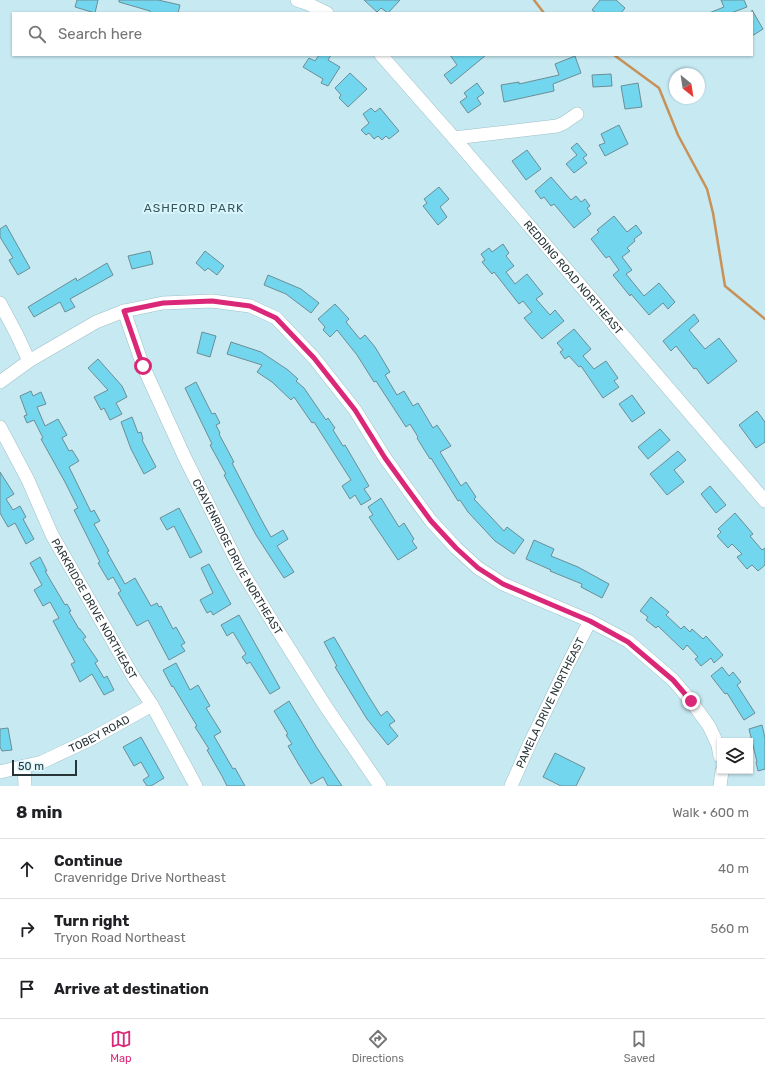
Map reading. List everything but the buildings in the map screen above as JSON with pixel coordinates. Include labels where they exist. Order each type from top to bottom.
[{"type":"street","points":[[297,0],[325,12]]},
{"type":"street","name":"REDDING ROAD NORTHEAST","points":[[382,56],[765,501]]},
{"type":"street","points":[[454,138],[557,126],[577,114]]},
{"type":"street","points":[[0,382],[29,361],[96,322],[124,311],[163,303],[212,301],[250,306],[276,318],[314,358],[355,410],[385,458],[414,498],[431,521],[456,548],[478,568],[503,584],[590,621],[628,642],[673,680],[691,701],[709,726],[717,743]]},
{"type":"street","points":[[0,303],[29,361]]},
{"type":"street","name":"CRAVENRIDGE DRIVE NORTHEAST","points":[[124,311],[143,366],[178,444],[240,568],[274,626],[318,695],[380,786]]},
{"type":"street","name":"PARKRIDGE DRIVE NORTHEAST","points":[[0,427],[28,480],[52,535],[134,678],[152,705],[196,786]]},
{"type":"street","name":"PAMELA DRIVE NORTHEAST","points":[[511,786],[564,670],[590,621]]},
{"type":"street","name":"TOBEY ROAD","points":[[0,772],[42,762],[91,739],[152,705]]},
{"type":"street","points":[[24,766],[25,786]]},
{"type":"street","points":[[720,786],[722,774]]},
{"type":"waterway","points":[[534,0],[543,12]]},
{"type":"waterway","points":[[615,56],[659,88],[678,135],[707,189],[713,213],[725,286],[765,319]]},
{"type":"district","name":"ASHFORD PARK","points":[[194,208]]},
{"type":"route","points":[[143,366],[124,311],[163,303],[212,301],[250,306],[276,318],[314,358],[355,410],[385,458],[406,487],[431,521],[456,548],[478,568],[503,584],[590,621],[628,642],[673,680],[691,701]]}]
